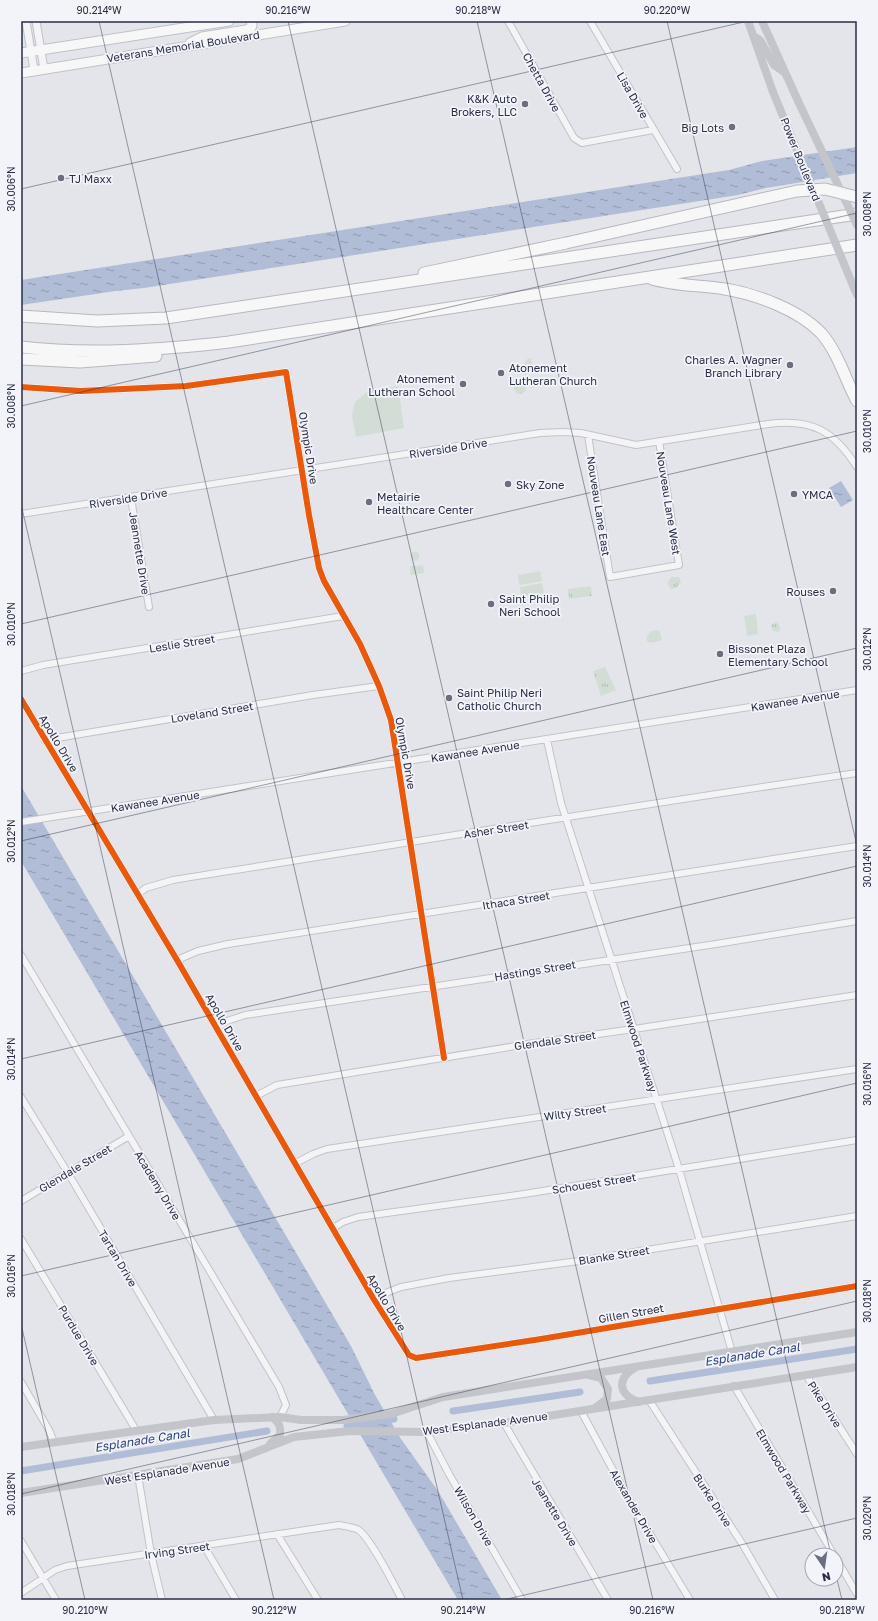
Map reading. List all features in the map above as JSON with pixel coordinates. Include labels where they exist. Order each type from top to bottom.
[{"type":"highway","points":[[314,297],[566,243],[797,191],[838,191],[857,197]]},
{"type":"highway","points":[[21,316],[76,321],[128,320],[195,314],[857,214]]},
{"type":"highway","points":[[21,347],[74,350],[136,350],[186,347],[229,342],[857,245]]},
{"type":"highway","points":[[648,278],[663,282],[726,289],[762,299],[796,314],[821,334],[836,356],[857,401]]},
{"type":"highway","points":[[21,359],[80,362],[144,358],[229,342]]},
{"type":"main road","name":"Veterans Memorial Boulevard","points":[[21,53],[229,21]]},
{"type":"main road","points":[[181,47],[202,37],[246,30],[251,28],[251,21]]},
{"type":"main road","name":"Veterans Memorial Boulevard","points":[[21,72],[181,47],[311,24],[344,21]]},
{"type":"main road","name":"Power Boulevard","points":[[748,21],[773,92],[857,295]]},
{"type":"main road","name":"Power Boulevard","points":[[762,21],[857,225]]},
{"type":"main road","points":[[754,38],[760,40],[774,65],[785,72]]},
{"type":"main road","points":[[21,1447],[214,1420],[276,1417],[301,1420],[343,1420],[391,1414],[443,1397],[857,1332]]},
{"type":"main road","points":[[638,1366],[628,1372],[622,1381],[622,1387],[626,1395],[631,1399],[640,1402]]},
{"type":"main road","name":"West Esplanade Avenue","points":[[21,1493],[238,1460],[294,1437],[350,1431],[427,1432],[504,1423],[857,1367]]},
{"type":"main road","points":[[584,1374],[601,1378],[608,1389],[607,1399],[594,1409]]},
{"type":"main road","points":[[263,1450],[280,1435],[281,1427],[276,1417]]},
{"type":"street","points":[[26,21],[36,51],[39,69]]},
{"type":"street","points":[[36,21],[36,51]]},
{"type":"street","name":"Chetta Drive","points":[[508,21],[574,138],[582,143],[653,130]]},
{"type":"street","name":"Lisa Drive","points":[[590,21],[677,169]]},
{"type":"street","name":"Olympic Drive","points":[[21,388],[81,391],[178,386],[286,372],[319,568],[324,581],[360,644],[379,686],[390,720],[444,1058]]},
{"type":"street","name":"Riverside Drive","points":[[21,514],[540,433],[563,432],[588,435],[636,445],[786,421],[796,422],[816,427],[828,434],[845,449],[857,467]]},
{"type":"street","name":"Nouveau Lane East","points":[[588,435],[610,577],[679,565]]},
{"type":"street","name":"Nouveau Lane West","points":[[660,441],[679,565]]},
{"type":"street","name":"Jeannette Drive","points":[[131,498],[149,607]]},
{"type":"street","name":"Leslie Street","points":[[21,672],[50,664],[344,616]]},
{"type":"street","name":"Loveland Street","points":[[45,740],[306,696],[379,686]]},
{"type":"street","name":"Kawanee Avenue","points":[[21,822],[857,690]]},
{"type":"street","name":"Apollo Drive","points":[[21,699],[217,1028],[373,1298],[403,1348],[409,1355]]},
{"type":"street","name":"Elmwood Parkway","points":[[547,740],[561,803],[679,1169],[732,1352]]},
{"type":"street","name":"Asher Street","points":[[138,894],[146,888],[173,880],[698,796],[857,773]]},
{"type":"street","name":"Ithaca Street","points":[[177,960],[198,951],[228,944],[422,915],[857,846]]},
{"type":"street","name":"Hastings Street","points":[[217,1028],[227,1021],[245,1015],[611,958],[716,944],[857,921]]},
{"type":"street","name":"Academy Drive","points":[[21,955],[279,1387],[286,1405],[276,1417]]},
{"type":"street","name":"Glendale Street","points":[[256,1096],[277,1085],[534,1042],[634,1029],[857,995]]},
{"type":"street","name":"Wilty Street","points":[[296,1163],[313,1154],[327,1149],[857,1069]]},
{"type":"street","name":"Tartan Drive","points":[[21,1097],[68,1173],[214,1420]]},
{"type":"street","name":"Glendale Street","points":[[21,1201],[129,1136]]},
{"type":"street","name":"Schouest Street","points":[[333,1228],[343,1222],[358,1217],[524,1194],[857,1140]]},
{"type":"street","name":"Blanke Street","points":[[373,1298],[401,1287],[449,1278],[579,1261],[857,1216]]},
{"type":"street","name":"Purdue Drive","points":[[21,1239],[136,1430]]},
{"type":"street","name":"Gillen Street","points":[[409,1355],[416,1358],[541,1339],[857,1286]]},
{"type":"street","name":"Pike Drive","points":[[806,1375],[857,1454]]},
{"type":"street","points":[[21,1382],[49,1430],[54,1442]]},
{"type":"street","name":"Elmwood Parkway","points":[[734,1386],[829,1547]]},
{"type":"street","name":"Burke Drive","points":[[649,1400],[743,1545],[775,1600]]},
{"type":"street","name":"Alexander Drive","points":[[581,1411],[627,1496],[690,1600]]},
{"type":"street","name":"Jeanette Drive","points":[[504,1423],[608,1600]]},
{"type":"street","name":"Wilson Drive","points":[[427,1432],[449,1474],[522,1600]]},
{"type":"street","points":[[138,1476],[151,1554],[162,1600]]},
{"type":"street","name":"Irving Street","points":[[21,1593],[55,1570],[67,1566],[339,1524],[357,1530],[372,1546],[402,1600]]},
{"type":"street","points":[[277,1534],[318,1600]]},
{"type":"street","points":[[21,1541],[56,1600]]},
{"type":"street","points":[[204,1546],[236,1600]]},
{"type":"street","points":[[844,1572],[857,1594]]},
{"type":"green space","points":[[531,358],[533,367],[532,371],[525,375],[522,372],[524,364],[527,359]]},
{"type":"green space","points":[[518,382],[522,382],[526,388],[522,394],[518,394],[514,390],[514,386]]},
{"type":"green space","points":[[398,386],[404,428],[356,437],[352,416],[355,402],[368,391]]},
{"type":"green space","points":[[413,552],[417,552],[419,556],[417,560],[413,560],[411,558],[411,554]]},
{"type":"green space","points":[[423,565],[424,573],[411,575],[410,567]]},
{"type":"green space","points":[[540,571],[542,581],[519,585],[518,575]]},
{"type":"green space","points":[[671,577],[679,577],[681,582],[676,588],[671,589],[668,585]]},
{"type":"green space","points":[[542,583],[544,593],[521,597],[520,587]]},
{"type":"green space","points":[[591,586],[592,596],[569,599],[568,589]]},
{"type":"green space","points":[[756,614],[758,634],[747,636],[744,616]]},
{"type":"green space","points":[[777,622],[780,627],[779,632],[773,631],[771,625]]},
{"type":"green space","points":[[659,630],[662,639],[660,641],[650,643],[647,641],[647,636],[651,631]]},
{"type":"green space","points":[[605,667],[616,690],[601,696],[593,671]]},
{"type":"water","points":[[857,147],[857,173],[766,188],[738,195],[144,288],[21,305],[21,280],[729,170],[762,161]]},
{"type":"water","points":[[841,481],[853,500],[841,507],[829,488]]},
{"type":"water","points":[[21,786],[351,1346],[375,1395],[401,1439],[438,1491],[502,1600],[458,1600],[21,861]]},
{"type":"waterway","name":"Esplanade Canal","points":[[650,1381],[857,1349]]},
{"type":"waterway","name":"Esplanade Canal","points":[[453,1411],[580,1392]]},
{"type":"waterway","name":"Esplanade Canal","points":[[381,1421],[394,1419]]},
{"type":"waterway","name":"Esplanade Canal","points":[[347,1426],[363,1424]]},
{"type":"waterway","name":"Esplanade Canal","points":[[21,1471],[267,1431]]},
{"type":"cycle path","points":[[21,387],[81,391],[186,386],[286,372],[319,568],[324,581],[360,644],[379,686],[391,720],[444,1058]]},
{"type":"cycle path","points":[[21,699],[177,960],[373,1298],[409,1355],[416,1358],[541,1339],[857,1286]]},
{"type":"place","name":"K&K Auto Brokers, LLC","points":[[525,104]]},
{"type":"place","name":"Big Lots","points":[[732,127]]},
{"type":"place","name":"TJ Maxx","points":[[61,178]]},
{"type":"place","name":"Charles A. Wagner Branch Library","points":[[790,365]]},
{"type":"place","name":"Atonement Lutheran Church","points":[[501,373]]},
{"type":"place","name":"Atonement Lutheran School","points":[[463,384]]},
{"type":"place","name":"Sky Zone","points":[[508,484]]},
{"type":"place","name":"YMCA","points":[[794,494]]},
{"type":"place","name":"Metairie Healthcare Center","points":[[369,502]]},
{"type":"place","name":"Rouses","points":[[833,591]]},
{"type":"place","name":"Saint Philip Neri School","points":[[491,604]]},
{"type":"place","name":"Bissonet Plaza Elementary School","points":[[720,654]]},
{"type":"place","name":"Saint Philip Neri Catholic Church","points":[[449,698]]}]
